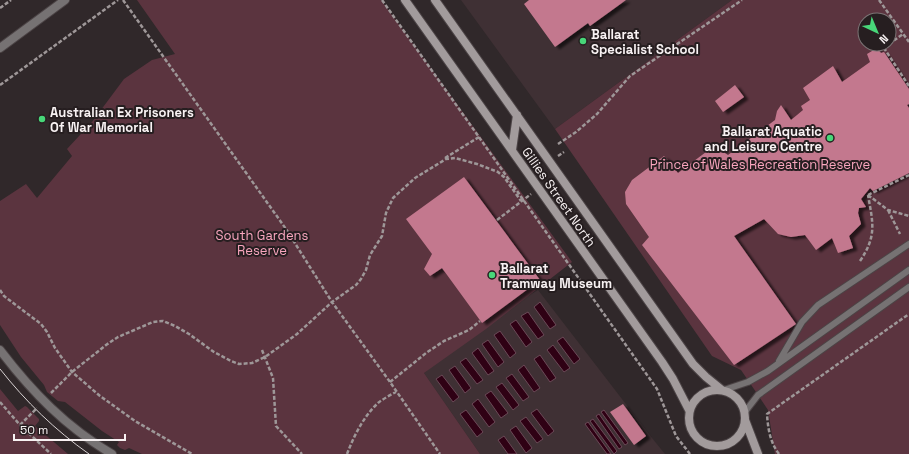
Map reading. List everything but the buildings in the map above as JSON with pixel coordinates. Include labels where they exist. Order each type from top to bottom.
[{"type":"main road","name":"Gillies Street North","points":[[405,0],[662,362],[673,379],[689,410]]},
{"type":"main road","name":"Gillies Street North","points":[[435,0],[693,364],[706,377],[723,390]]},
{"type":"main road","points":[[512,150],[517,115]]},
{"type":"main road","points":[[723,454],[697,439],[692,433],[688,418],[689,410],[692,404],[702,394],[715,389],[723,390],[738,398],[758,454]]},
{"type":"main road","points":[[711,446],[727,444],[734,440],[743,428],[745,416]]},
{"type":"street","points":[[0,48],[63,1]]},
{"type":"street","points":[[0,350],[25,382],[57,414],[112,454]]},
{"type":"lane","points":[[777,364],[802,322],[818,305],[909,244]]},
{"type":"lane","points":[[723,390],[748,382],[777,364],[909,270]]},
{"type":"lane","points":[[745,416],[758,394],[909,287]]},
{"type":"path","points":[[0,8],[11,0]]},
{"type":"path","points":[[0,85],[118,0]]},
{"type":"path","points":[[123,0],[286,229],[332,302],[440,454]]},
{"type":"path","points":[[382,0],[657,389],[676,436],[690,454]]},
{"type":"path","points":[[558,144],[576,132],[597,114],[630,76],[742,0]]},
{"type":"path","points":[[879,0],[909,42]]},
{"type":"path","points":[[897,38],[903,34]]},
{"type":"path","points":[[887,52],[909,86]]},
{"type":"path","points":[[72,372],[118,337],[144,325],[159,321],[168,323],[180,329],[214,352],[239,364],[252,363],[264,357],[297,334],[332,302],[356,285],[364,275],[370,256],[382,236],[386,213],[393,198],[415,178],[479,137]]},
{"type":"path","points":[[440,162],[450,158],[455,158],[498,172],[504,177],[522,200]]},
{"type":"path","points":[[868,195],[908,176]]},
{"type":"path","points":[[868,195],[888,210],[909,216]]},
{"type":"path","points":[[860,261],[870,244],[873,227],[868,195]]},
{"type":"path","points":[[497,220],[522,200]]},
{"type":"path","points":[[888,210],[900,234]]},
{"type":"path","points":[[0,290],[4,296],[37,320],[44,327],[55,348],[72,372],[100,396],[135,421],[192,454]]},
{"type":"path","points":[[778,454],[773,446],[768,431],[767,414],[909,314]]},
{"type":"path","points":[[390,382],[426,353],[444,341],[469,330],[480,321]]},
{"type":"path","points":[[262,350],[273,378],[276,426],[302,454]]},
{"type":"path","points":[[347,454],[361,426],[372,410],[382,400],[396,392]]},
{"type":"path","points":[[0,402],[20,425],[51,454]]},
{"type":"shaded area","name":"Ballarat Specialist School","points":[[461,0],[732,0],[555,129]]},
{"type":"shaded area","points":[[538,290],[665,454],[480,454],[424,373],[482,323]]},
{"type":"shaded area","points":[[540,302],[556,325],[550,329],[534,307]]},
{"type":"shaded area","points":[[528,312],[544,335],[538,339],[521,316]]},
{"type":"shaded area","points":[[516,320],[532,342],[526,347],[510,324]]},
{"type":"shaded area","points":[[500,331],[516,353],[510,358],[494,335]]},
{"type":"shaded area","points":[[563,337],[580,359],[574,364],[557,341]]},
{"type":"shaded area","points":[[488,340],[504,362],[498,367],[482,344]]},
{"type":"shaded area","points":[[553,345],[570,368],[564,372],[547,350]]},
{"type":"shaded area","points":[[478,348],[494,371],[488,375],[472,353]]},
{"type":"shaded area","points":[[540,355],[556,378],[550,382],[534,359]]},
{"type":"shaded area","points":[[466,358],[483,380],[477,384],[460,362]]},
{"type":"shaded area","points":[[524,365],[540,388],[534,392],[518,370]]},
{"type":"shaded area","points":[[455,366],[471,388],[465,393],[449,370]]},
{"type":"shaded area","points":[[512,374],[529,397],[523,401],[506,378]]},
{"type":"shaded area","points":[[442,375],[459,397],[453,402],[436,379]]},
{"type":"shaded area","points":[[502,383],[519,405],[513,410],[496,387]]},
{"type":"shaded area","points":[[491,391],[508,413],[501,418],[485,395]]},
{"type":"shaded area","points":[[478,399],[495,422],[489,427],[472,404]]},
{"type":"shaded area","points":[[537,409],[554,431],[548,436],[531,413]]},
{"type":"shaded area","points":[[466,410],[483,432],[477,437],[460,414]]},
{"type":"shaded area","points":[[604,410],[628,443],[625,445],[601,412]]},
{"type":"shaded area","points":[[599,414],[622,447],[619,449],[596,416]]},
{"type":"shaded area","points":[[526,417],[543,439],[537,443],[520,421]]},
{"type":"shaded area","points":[[593,419],[617,451],[614,454],[590,421]]},
{"type":"shaded area","points":[[588,422],[611,454],[607,454],[585,424]]},
{"type":"shaded area","points":[[516,426],[532,448],[526,453],[510,430]]},
{"type":"shaded area","points":[[504,436],[517,454],[508,454],[498,440]]},
{"type":"green space","name":"South Gardens Reserve","points":[[137,0],[381,0],[572,262],[486,329],[424,373],[480,454],[142,454],[129,448],[125,450],[120,448],[117,445],[119,442],[102,431],[65,402],[58,401],[47,392],[44,385],[21,357],[0,325],[0,201],[26,184],[37,198],[72,156],[67,149],[92,122],[124,79],[152,60],[175,54]]},
{"type":"green space","name":"Prince of Wales Recreation Reserve","points":[[732,0],[909,0],[909,454],[775,454],[768,410],[741,370],[712,356],[555,129]]},
{"type":"green space","points":[[0,389],[18,411],[25,406],[27,407],[39,419],[35,426],[68,454],[0,454]]},
{"type":"tram line","points":[[0,369],[20,393],[42,415],[64,435],[89,454]]},
{"type":"place","name":"Ballarat Specialist School","points":[[583,41]]},
{"type":"place","name":"Australian Ex Prisoners Of War Memorial","points":[[42,119]]},
{"type":"place","name":"Ballarat Aquatic and Leisure Centre","points":[[830,138]]},
{"type":"place","name":"Ballarat Tramway Museum","points":[[492,275]]}]
